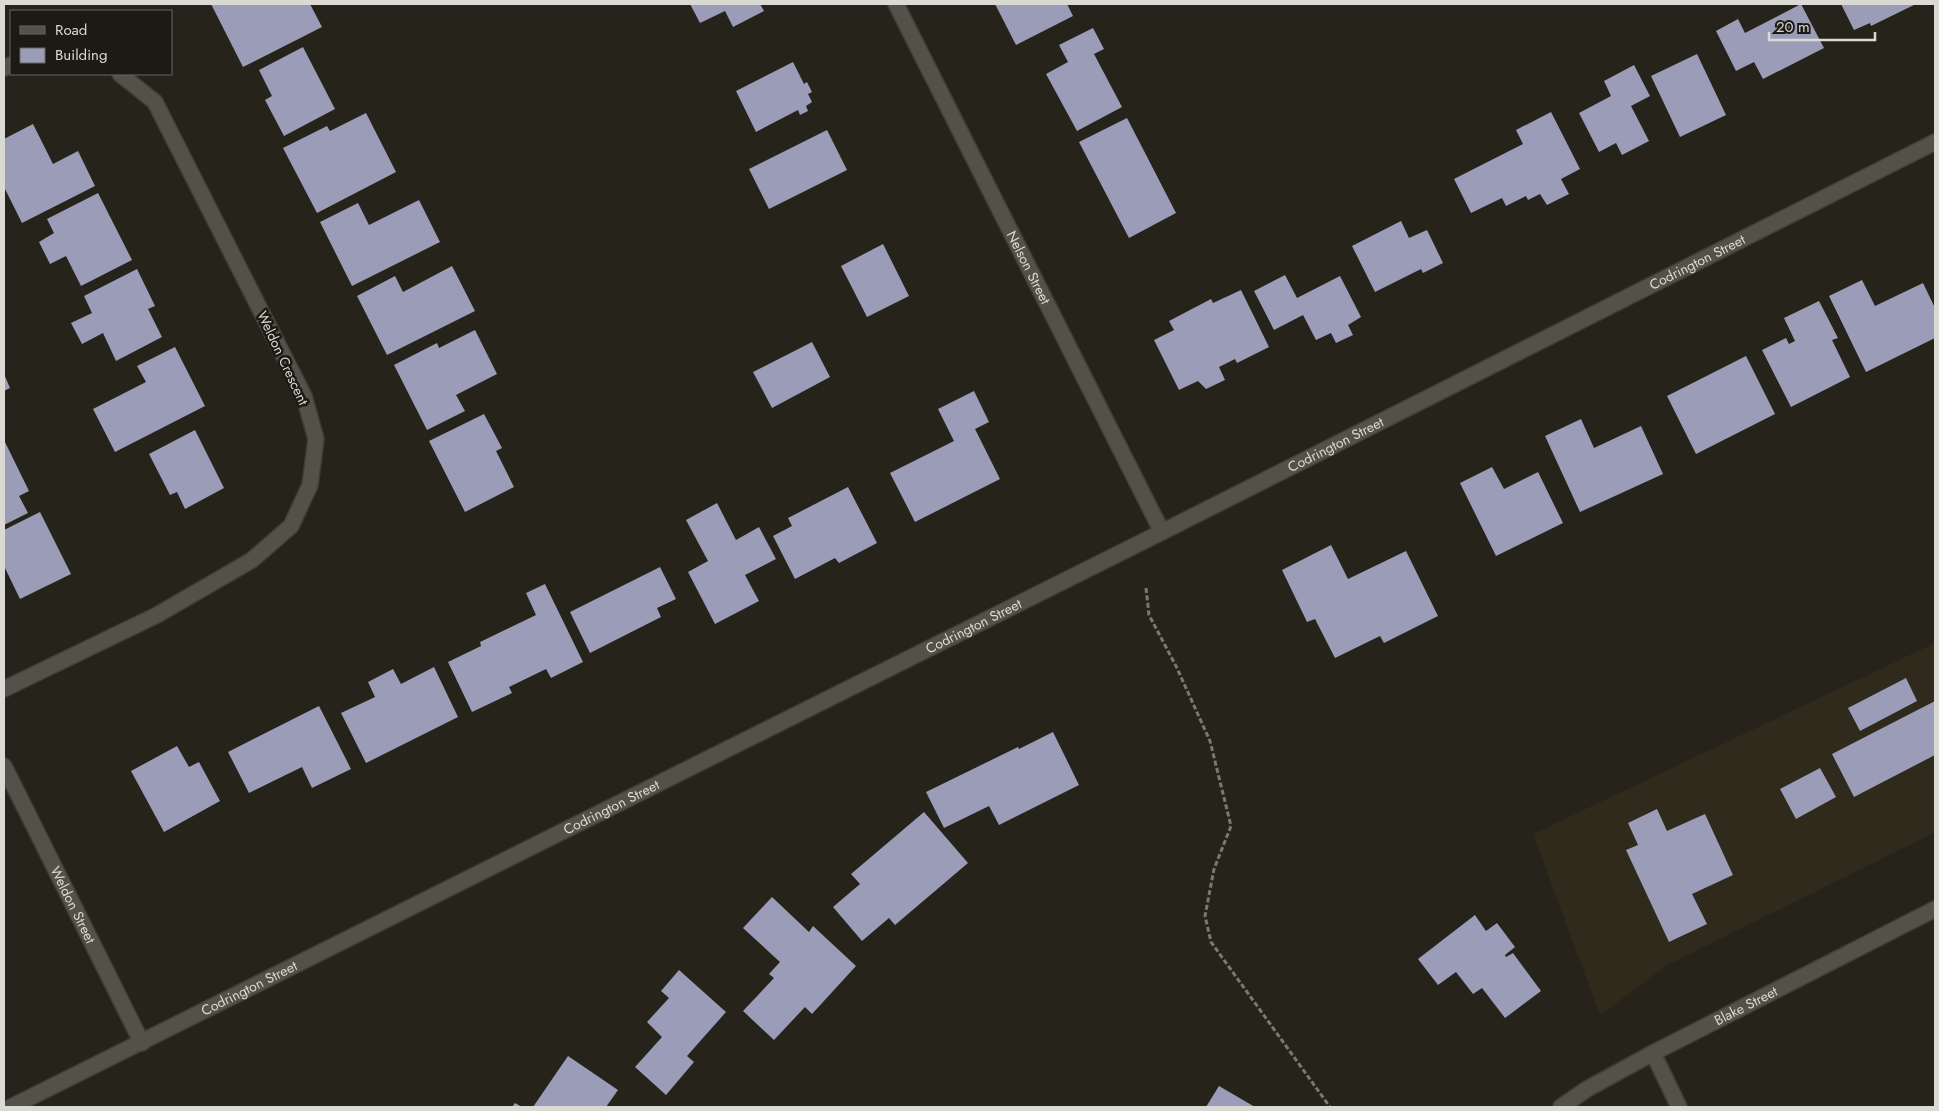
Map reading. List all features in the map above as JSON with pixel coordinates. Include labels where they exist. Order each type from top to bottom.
[{"type":"street","name":"Nelson Street","points":[[896,4],[1162,532]]},
{"type":"street","name":"Weldon Crescent","points":[[4,689],[157,615],[252,560],[291,526],[310,485],[316,438],[304,396],[155,102],[121,75]]},
{"type":"street","name":"Codrington Street","points":[[11,1107],[1162,532],[1935,142]]},
{"type":"street","name":"Weldon Street","points":[[4,766],[142,1043]]},
{"type":"street","name":"Blake Street","points":[[1561,1107],[1654,1052],[1935,909]]},
{"type":"street","points":[[1654,1052],[1679,1107]]},
{"type":"path","points":[[1146,588],[1149,614],[1176,666],[1210,741],[1231,826],[1214,870],[1204,916],[1211,942],[1330,1107]]},
{"type":"shaded area","points":[[1935,643],[1935,832],[1666,966],[1600,1015],[1533,834]]},
{"type":"building","points":[[211,4],[310,4],[322,27],[243,67]]},
{"type":"building","points":[[690,4],[760,4],[764,11],[733,27],[725,11],[700,23]]},
{"type":"building","points":[[995,4],[1067,4],[1073,16],[1016,45]]},
{"type":"building","points":[[1801,4],[1824,48],[1763,79],[1754,62],[1736,71],[1716,31],[1738,19],[1745,33]]},
{"type":"building","points":[[1841,4],[1916,4],[1871,26],[1870,23],[1854,30]]},
{"type":"building","points":[[1093,28],[1104,49],[1094,54],[1122,107],[1077,131],[1046,74],[1068,62],[1059,45]]},
{"type":"building","points":[[303,47],[335,109],[284,136],[265,100],[272,96],[259,70]]},
{"type":"building","points":[[1697,54],[1726,115],[1680,137],[1651,76]]},
{"type":"building","points":[[793,62],[804,84],[807,82],[812,92],[808,94],[812,102],[806,106],[808,111],[800,115],[798,110],[756,132],[736,91]]},
{"type":"building","points":[[1634,65],[1650,96],[1631,106],[1649,141],[1622,155],[1616,143],[1599,152],[1579,113],[1611,96],[1604,81]]},
{"type":"building","points":[[1551,112],[1580,169],[1561,179],[1569,194],[1547,205],[1540,194],[1528,200],[1526,196],[1506,206],[1502,198],[1471,213],[1454,179],[1523,144],[1516,130]]},
{"type":"building","points":[[366,113],[396,172],[317,213],[283,148],[327,126],[330,131]]},
{"type":"building","points":[[1127,118],[1176,213],[1129,238],[1079,142]]},
{"type":"building","points":[[33,124],[53,164],[78,151],[95,186],[22,223],[4,187],[4,139]]},
{"type":"building","points":[[827,130],[847,170],[769,209],[749,169]]},
{"type":"building","points":[[98,193],[132,260],[81,286],[66,256],[50,264],[39,242],[54,233],[47,219]]},
{"type":"building","points":[[419,200],[440,242],[352,286],[320,222],[358,203],[369,225]]},
{"type":"building","points":[[1401,221],[1409,238],[1427,230],[1443,263],[1423,273],[1421,269],[1375,292],[1352,246]]},
{"type":"building","points":[[883,244],[909,296],[867,317],[841,266]]},
{"type":"building","points":[[452,266],[475,311],[387,355],[357,296],[395,276],[403,292]]},
{"type":"building","points":[[137,269],[155,306],[148,309],[162,337],[116,361],[103,333],[82,344],[71,323],[92,313],[84,296]]},
{"type":"building","points":[[1285,275],[1297,298],[1340,276],[1361,317],[1348,325],[1353,335],[1336,343],[1331,333],[1316,340],[1303,315],[1274,330],[1254,291]]},
{"type":"building","points":[[1862,280],[1875,306],[1923,283],[1935,308],[1935,338],[1866,372],[1829,296]]},
{"type":"building","points":[[1241,290],[1269,347],[1237,363],[1235,359],[1219,367],[1225,380],[1206,389],[1198,381],[1179,390],[1154,340],[1174,330],[1169,321],[1211,299],[1213,303]]},
{"type":"building","points":[[1819,301],[1838,338],[1832,340],[1850,377],[1791,407],[1762,350],[1786,338],[1789,344],[1795,341],[1784,318]]},
{"type":"building","points":[[475,330],[497,374],[456,395],[465,411],[427,430],[394,365],[437,343],[439,348]]},
{"type":"building","points":[[812,342],[830,377],[772,408],[753,372]]},
{"type":"building","points":[[175,347],[205,406],[115,452],[93,409],[146,382],[137,366]]},
{"type":"building","points":[[1746,356],[1775,414],[1696,454],[1667,396]]},
{"type":"building","points":[[4,374],[10,388],[4,391]]},
{"type":"building","points":[[974,391],[989,422],[975,429],[1000,479],[915,522],[890,473],[954,441],[938,409]]},
{"type":"building","points":[[484,414],[502,448],[496,451],[514,487],[465,512],[429,441]]},
{"type":"building","points":[[1581,419],[1594,448],[1641,426],[1663,474],[1580,512],[1545,436]]},
{"type":"building","points":[[195,430],[224,488],[185,509],[177,492],[170,495],[149,454]]},
{"type":"building","points":[[4,440],[29,491],[19,496],[28,513],[4,525]]},
{"type":"building","points":[[1492,467],[1504,489],[1538,472],[1563,523],[1496,556],[1460,483]]},
{"type":"building","points":[[848,487],[877,543],[839,563],[835,558],[795,579],[773,536],[792,526],[788,518]]},
{"type":"building","points":[[717,503],[736,540],[759,527],[776,559],[745,575],[759,601],[715,624],[688,572],[708,561],[686,520]]},
{"type":"building","points":[[40,512],[71,574],[20,599],[4,566],[4,530]]},
{"type":"building","points":[[1331,545],[1348,579],[1406,551],[1438,616],[1384,643],[1380,636],[1335,658],[1315,619],[1307,622],[1282,570]]},
{"type":"building","points":[[660,567],[676,599],[657,608],[661,617],[590,653],[570,612]]},
{"type":"building","points":[[545,584],[583,662],[551,678],[546,669],[509,687],[512,693],[472,712],[448,662],[481,646],[480,642],[536,615],[526,593]]},
{"type":"building","points":[[434,667],[458,717],[366,763],[341,713],[375,697],[368,682],[393,669],[401,684]]},
{"type":"building","points":[[1906,678],[1917,701],[1860,731],[1848,708]]},
{"type":"building","points":[[1935,701],[1935,755],[1854,797],[1832,754]]},
{"type":"building","points":[[319,706],[351,769],[312,788],[302,767],[249,793],[228,752]]},
{"type":"building","points":[[1053,732],[1079,785],[999,825],[989,806],[944,828],[926,792]]},
{"type":"building","points":[[177,746],[189,767],[199,762],[220,801],[164,832],[131,771]]},
{"type":"building","points":[[1820,768],[1836,797],[1796,819],[1780,789]]},
{"type":"building","points":[[1657,809],[1667,831],[1705,814],[1733,875],[1692,894],[1707,924],[1669,942],[1626,850],[1638,845],[1628,823]]},
{"type":"building","points":[[924,812],[968,863],[895,925],[889,918],[862,941],[833,907],[860,884],[851,874]]},
{"type":"building","points":[[772,897],[809,932],[813,926],[856,966],[812,1014],[805,1007],[774,1040],[743,1011],[774,978],[769,974],[780,962],[743,928]]},
{"type":"building","points":[[1475,915],[1486,931],[1497,923],[1515,947],[1505,955],[1506,957],[1513,953],[1541,991],[1505,1018],[1482,988],[1473,994],[1456,972],[1438,985],[1418,959]]},
{"type":"building","points":[[679,970],[726,1012],[687,1056],[694,1062],[666,1095],[635,1067],[662,1037],[647,1022],[669,998],[661,991]]},
{"type":"building","points":[[568,1056],[618,1090],[606,1107],[533,1107]]},
{"type":"building","points":[[1219,1086],[1255,1107],[1206,1107]]},
{"type":"building","points":[[515,1103],[522,1107],[512,1107]]}]
